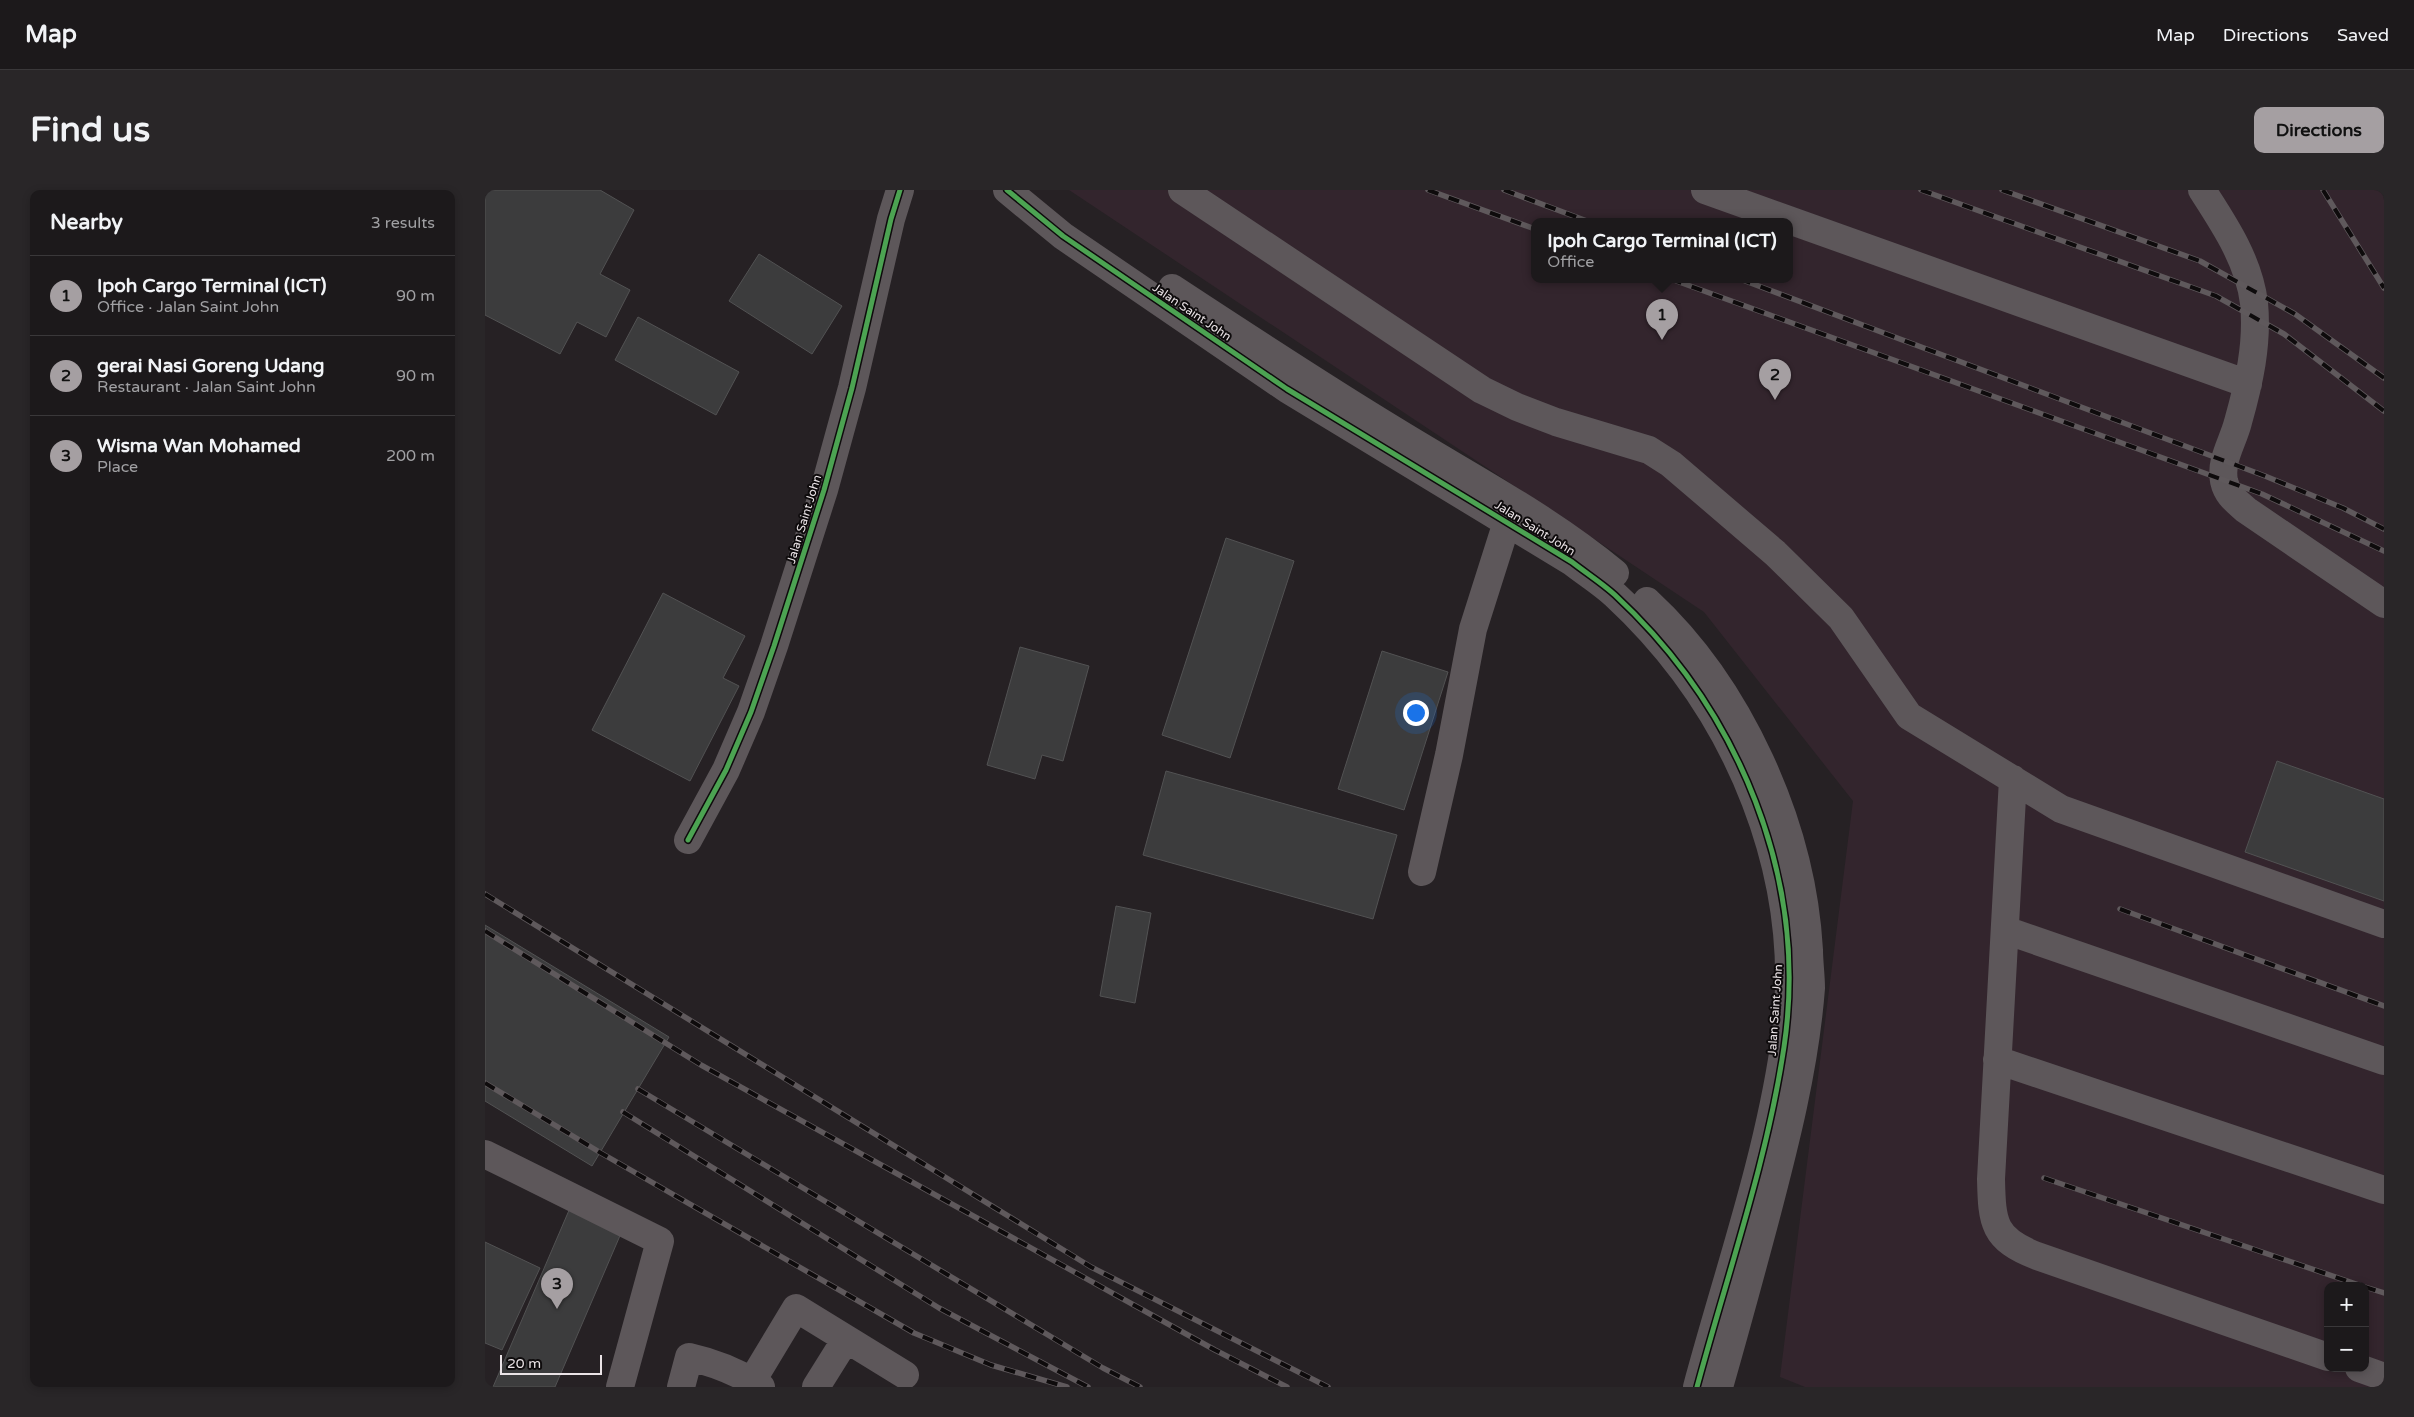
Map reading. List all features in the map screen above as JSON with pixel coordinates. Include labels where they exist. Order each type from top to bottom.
[{"type":"street","name":"Jalan Saint John","points":[[688,840],[726,770],[751,712],[777,636],[824,490],[852,388],[891,219],[900,190]]},
{"type":"street","name":"Jalan Saint John","points":[[1007,190],[1063,236],[1287,389],[1572,562],[1614,594],[1647,627],[1715,718],[1742,767],[1764,822],[1777,866],[1787,922],[1789,985],[1785,1045],[1775,1099],[1721,1341],[1719,1387]]},
{"type":"street","name":"Jalan Saint John","points":[[1032,190],[1073,224],[1299,370],[1394,430],[1518,503],[1584,547],[1625,580],[1661,614],[1701,662],[1731,708],[1759,757],[1782,814],[1796,862],[1807,918],[1811,986],[1795,1100],[1721,1341],[1697,1387]]},
{"type":"street","points":[[1182,190],[1482,390],[1517,408],[1649,450],[1671,464],[1775,553],[1841,618],[1909,716],[2061,809],[2384,924]]},
{"type":"street","points":[[1705,190],[1783,218]]},
{"type":"street","points":[[2202,190],[2228,230],[2244,265],[2254,302],[2255,342],[2248,384],[2237,425],[2224,461],[2224,480],[2229,495],[2246,510],[2384,604]]},
{"type":"street","points":[[1793,221],[2248,384]]},
{"type":"street","points":[[1422,872],[1449,755],[1473,629],[1507,522]]},
{"type":"street","points":[[2013,778],[1991,1179],[1991,1210],[2000,1234],[2016,1248],[2324,1356]]},
{"type":"street","points":[[2005,930],[2384,1061]]},
{"type":"street","points":[[1997,1060],[2384,1190]]},
{"type":"street","points":[[485,1154],[660,1241],[620,1387]]},
{"type":"street","points":[[681,1387],[689,1357],[717,1363],[757,1384],[796,1308],[905,1375]]},
{"type":"street","points":[[817,1387],[846,1338]]},
{"type":"street","points":[[2369,1372],[2384,1377]]},
{"type":"shaded area","points":[[1069,190],[2384,190],[2384,1387],[1805,1387],[1780,1377],[1853,801],[1704,612]]},
{"type":"building","points":[[485,190],[600,190],[634,210],[600,274],[630,290],[606,337],[577,322],[560,354],[485,315]]},
{"type":"building","points":[[759,254],[842,306],[812,354],[729,301]]},
{"type":"building","points":[[638,317],[739,372],[716,415],[615,360]]},
{"type":"building","points":[[1226,538],[1294,561],[1230,758],[1162,735]]},
{"type":"building","points":[[663,593],[745,636],[723,678],[739,686],[690,781],[592,730]]},
{"type":"building","points":[[1020,647],[1089,666],[1063,761],[1042,755],[1035,779],[987,765]]},
{"type":"building","points":[[1382,651],[1448,672],[1404,810],[1338,789]]},
{"type":"building","points":[[2277,761],[2384,799],[2384,901],[2245,852]]},
{"type":"building","points":[[1166,771],[1397,835],[1373,919],[1143,855]]},
{"type":"building","points":[[1116,906],[1151,913],[1135,1003],[1100,996]]},
{"type":"building","points":[[485,925],[669,1037],[592,1166],[485,1101]]},
{"type":"building","points":[[570,1208],[622,1231],[555,1387],[493,1387]]},
{"type":"building","points":[[485,1242],[540,1268],[502,1350],[485,1343]]},
{"type":"railway","points":[[1428,190],[1531,228]]},
{"type":"railway","points":[[1504,190],[1579,218]]},
{"type":"railway","points":[[1921,190],[2216,296],[2284,334],[2384,411]]},
{"type":"railway","points":[[2002,190],[2200,261],[2295,314],[2384,378]]},
{"type":"railway","points":[[2323,190],[2384,288]]},
{"type":"railway","points":[[1682,283],[2262,494],[2384,551]]},
{"type":"railway","points":[[1751,283],[2265,476],[2343,508],[2384,529]]},
{"type":"railway","points":[[485,894],[1091,1267],[1328,1387]]},
{"type":"railway","points":[[2120,909],[2384,1006]]},
{"type":"railway","points":[[485,931],[701,1065],[1215,1350],[1287,1387]]},
{"type":"railway","points":[[485,1083],[601,1153],[914,1333],[991,1365],[1067,1387]]},
{"type":"railway","points":[[638,1089],[1103,1368],[1140,1387]]},
{"type":"railway","points":[[623,1112],[939,1308],[1088,1387]]},
{"type":"railway","points":[[2044,1178],[2350,1282]]},
{"type":"railway","points":[[2369,1288],[2384,1293]]},
{"type":"cycle path","points":[[688,840],[726,770],[751,712],[774,646],[824,490],[852,388],[891,219],[900,190]]},
{"type":"cycle path","points":[[1007,190],[1063,236],[1287,389],[1572,562],[1599,582],[1615,595],[1659,641],[1697,691],[1730,744],[1755,801],[1774,860],[1786,922],[1789,984],[1784,1047],[1777,1090],[1757,1176],[1697,1387]]},
{"type":"place","name":"Ipoh Cargo Terminal (ICT)","points":[[1662,340]]},
{"type":"place","name":"gerai Nasi Goreng Udang","points":[[1775,400]]},
{"type":"place","name":"Wisma Wan Mohamed","points":[[557,1309]]}]
